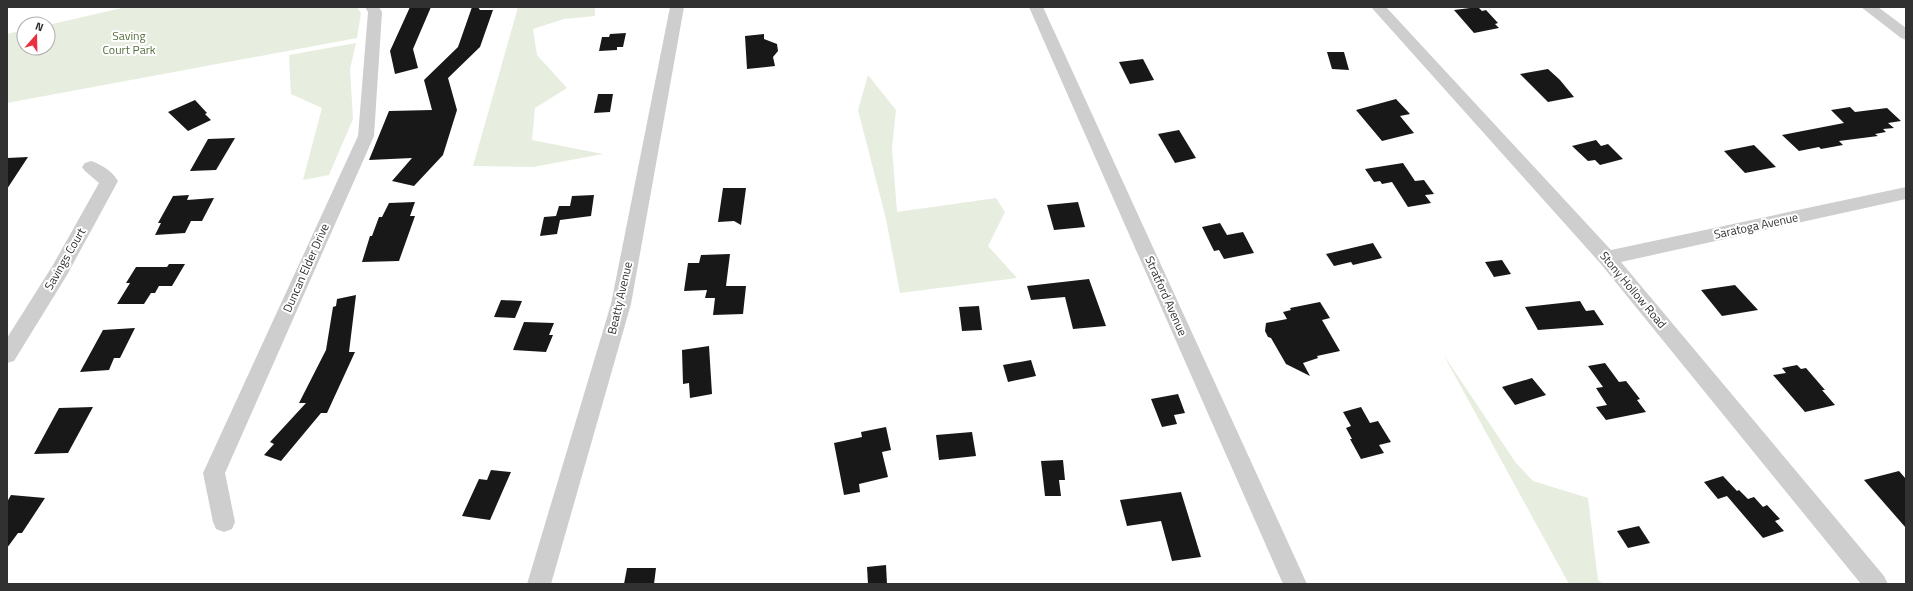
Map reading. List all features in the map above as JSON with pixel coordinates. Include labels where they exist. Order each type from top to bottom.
[{"type":"street","name":"Duncan Elder Drive","points":[[224,522],[214,473],[366,136],[375,12],[372,7]]},
{"type":"street","name":"Beatty Avenue","points":[[539,584],[621,304],[677,7]]},
{"type":"street","name":"Stratford Avenue","points":[[1036,7],[1295,584]]},
{"type":"street","name":"Stony Hollow Road","points":[[1378,7],[1607,258],[1876,584]]},
{"type":"street","points":[[1868,7],[1906,34]]},
{"type":"street","name":"Savings Court","points":[[7,355],[60,270],[109,181],[92,167]]},
{"type":"street","name":"Saratoga Avenue","points":[[1607,258],[1906,192]]},
{"type":"green space","name":"Saving Court Park","points":[[126,7],[357,7],[361,13],[357,38],[7,103],[7,34],[16,32],[16,56],[56,56],[56,23]]},
{"type":"green space","points":[[518,7],[595,7],[595,16],[564,19],[533,29],[537,55],[567,88],[535,108],[532,140],[603,154],[533,167],[473,166]]},
{"type":"green space","points":[[356,43],[350,69],[353,119],[329,175],[303,180],[322,108],[291,94],[289,55]]},
{"type":"green space","points":[[868,75],[896,110],[892,148],[897,212],[996,198],[1005,212],[988,246],[1017,278],[900,293],[886,219],[858,110]]},
{"type":"green space","points":[[1443,354],[1516,463],[1533,481],[1588,498],[1598,580],[1604,584],[1569,584]]},
{"type":"building","points":[[410,7],[431,7],[413,49],[418,68],[395,74],[390,51]]},
{"type":"building","points":[[472,7],[478,7],[480,10],[493,10],[480,47],[448,78],[457,110],[443,155],[414,186],[392,181],[412,158],[369,160],[389,111],[432,110],[424,80],[458,47]]},
{"type":"building","points":[[1478,7],[1482,11],[1486,10],[1498,23],[1495,24],[1499,28],[1474,33],[1454,10]]},
{"type":"building","points":[[626,33],[623,47],[617,47],[617,50],[599,51],[602,37],[609,37],[610,34]]},
{"type":"building","points":[[764,34],[764,39],[777,44],[778,51],[773,57],[775,66],[747,69],[745,36]]},
{"type":"building","points":[[1327,52],[1344,52],[1349,70],[1332,69]]},
{"type":"building","points":[[1143,59],[1154,80],[1130,84],[1119,62]]},
{"type":"building","points":[[1548,69],[1560,80],[1574,97],[1548,102],[1520,74]]},
{"type":"building","points":[[598,94],[613,94],[610,112],[594,113]]},
{"type":"building","points":[[1396,99],[1410,114],[1400,116],[1414,133],[1382,141],[1356,110]]},
{"type":"building","points":[[195,100],[207,113],[205,114],[211,120],[188,131],[168,112]]},
{"type":"building","points":[[1850,107],[1855,112],[1887,108],[1901,121],[1888,123],[1894,128],[1883,129],[1886,132],[1875,134],[1878,136],[1839,141],[1843,145],[1821,149],[1819,147],[1799,151],[1782,135],[1844,123],[1831,110]]},
{"type":"building","points":[[1179,130],[1196,158],[1175,163],[1158,134]]},
{"type":"building","points":[[235,138],[216,170],[190,171],[208,139]]},
{"type":"building","points":[[1596,140],[1601,146],[1608,144],[1623,159],[1600,165],[1595,160],[1588,161],[1572,146]]},
{"type":"building","points":[[1754,145],[1776,167],[1745,173],[1724,151]]},
{"type":"building","points":[[28,157],[7,189],[7,158]]},
{"type":"building","points":[[1403,163],[1415,181],[1424,180],[1434,194],[1425,195],[1431,203],[1408,207],[1392,182],[1382,184],[1380,181],[1374,182],[1365,169]]},
{"type":"building","points":[[723,188],[746,188],[741,225],[734,221],[718,222]]},
{"type":"building","points":[[189,195],[187,200],[214,198],[202,221],[191,221],[185,233],[155,235],[161,223],[158,223],[173,196]]},
{"type":"building","points":[[594,195],[591,216],[560,220],[557,234],[540,236],[544,217],[556,216],[559,206],[570,206],[572,196]]},
{"type":"building","points":[[415,202],[410,216],[415,216],[399,261],[362,262],[370,236],[372,236],[379,217],[382,217],[389,203]]},
{"type":"building","points":[[1078,202],[1085,227],[1054,230],[1047,205]]},
{"type":"building","points":[[1220,223],[1227,235],[1243,232],[1254,253],[1224,259],[1219,250],[1214,251],[1202,227]]},
{"type":"building","points":[[1373,243],[1382,258],[1353,265],[1351,262],[1334,266],[1326,254]]},
{"type":"building","points":[[730,254],[726,286],[746,286],[743,314],[713,315],[715,298],[705,298],[707,290],[684,291],[688,263],[699,263],[701,255]]},
{"type":"building","points":[[1502,260],[1511,274],[1494,277],[1485,262]]},
{"type":"building","points":[[169,264],[185,264],[172,286],[159,286],[155,293],[151,293],[144,304],[117,304],[130,283],[126,283],[136,267],[167,267]]},
{"type":"building","points":[[1089,279],[1106,326],[1073,329],[1065,297],[1031,300],[1027,286]]},
{"type":"building","points":[[1735,285],[1758,310],[1722,316],[1701,290]]},
{"type":"building","points":[[356,295],[349,352],[355,352],[327,413],[321,413],[281,461],[264,455],[274,444],[270,442],[306,403],[299,403],[326,350],[333,307],[336,306],[337,299]]},
{"type":"building","points":[[501,300],[522,301],[515,318],[494,317]]},
{"type":"building","points":[[1580,301],[1586,311],[1594,310],[1604,325],[1538,330],[1525,307]]},
{"type":"building","points":[[1320,302],[1330,318],[1322,320],[1340,351],[1317,356],[1318,358],[1303,363],[1310,376],[1286,364],[1271,338],[1268,337],[1265,331],[1266,323],[1287,319],[1283,312],[1291,310],[1290,308]]},
{"type":"building","points":[[979,306],[982,330],[962,331],[959,307]]},
{"type":"building","points":[[524,322],[554,323],[549,335],[553,335],[546,352],[513,350]]},
{"type":"building","points":[[135,328],[120,358],[114,358],[109,370],[80,372],[103,330]]},
{"type":"building","points":[[709,346],[712,394],[690,398],[689,383],[683,384],[682,350]]},
{"type":"building","points":[[1031,360],[1036,376],[1008,382],[1003,365]]},
{"type":"building","points":[[1605,363],[1619,382],[1626,381],[1640,399],[1637,400],[1646,412],[1606,420],[1596,407],[1607,405],[1596,388],[1603,387],[1588,366]]},
{"type":"building","points":[[1797,365],[1801,369],[1806,368],[1825,390],[1822,390],[1835,405],[1805,412],[1773,375],[1786,373],[1782,368]]},
{"type":"building","points":[[1532,378],[1546,395],[1515,405],[1502,387]]},
{"type":"building","points":[[1178,394],[1185,413],[1174,415],[1177,424],[1162,427],[1151,399]]},
{"type":"building","points":[[93,407],[68,453],[34,454],[59,408]]},
{"type":"building","points":[[1361,407],[1370,423],[1378,421],[1391,442],[1379,445],[1384,453],[1361,459],[1350,439],[1352,439],[1346,428],[1351,426],[1343,412]]},
{"type":"building","points":[[886,427],[891,450],[882,452],[888,477],[859,484],[860,492],[844,495],[834,443],[862,437],[861,432]]},
{"type":"building","points":[[972,432],[976,456],[939,460],[936,435]]},
{"type":"building","points":[[1063,460],[1065,480],[1059,480],[1061,496],[1045,496],[1041,461]]},
{"type":"building","points":[[491,470],[511,472],[490,520],[462,516],[479,479],[487,480]]},
{"type":"building","points":[[1899,471],[1906,479],[1906,528],[1864,480]]},
{"type":"building","points":[[1723,476],[1737,491],[1739,490],[1748,499],[1754,497],[1763,507],[1767,505],[1780,519],[1775,521],[1784,531],[1763,538],[1727,496],[1718,499],[1704,482]]},
{"type":"building","points":[[1181,492],[1201,557],[1172,561],[1161,521],[1127,526],[1120,500]]},
{"type":"building","points":[[11,495],[45,498],[22,533],[18,533],[7,548],[7,502]]},
{"type":"building","points":[[1639,526],[1650,543],[1628,548],[1617,531]]},
{"type":"building","points":[[886,565],[887,584],[868,584],[867,567]]},
{"type":"building","points":[[627,568],[656,568],[654,584],[624,584]]}]
